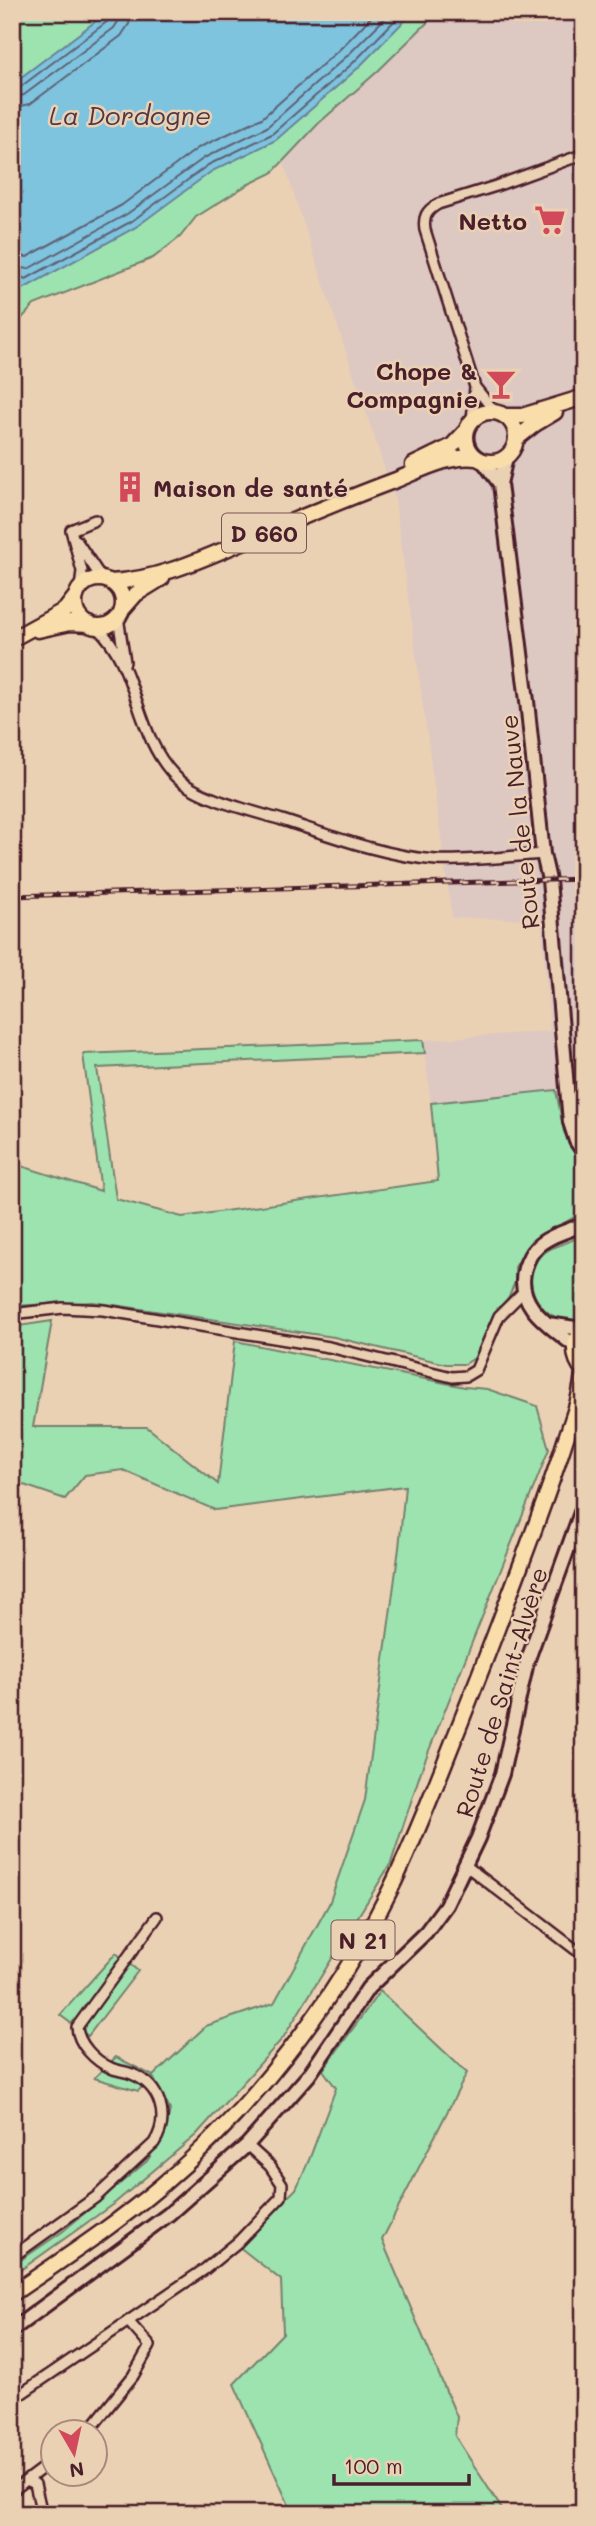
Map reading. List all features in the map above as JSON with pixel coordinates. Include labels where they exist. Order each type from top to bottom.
[{"type":"main road","points":[[500,414],[514,426],[516,439],[511,452],[506,457],[491,462],[480,459],[467,446],[469,425],[486,412],[522,416],[582,397]]},
{"type":"main road","points":[[516,439],[535,424],[582,397]]},
{"type":"main road","name":"D 660","points":[[346,498],[452,446],[469,425]]},
{"type":"main road","name":"D 660","points":[[106,580],[131,581],[181,567],[346,498],[459,457],[480,459]]},
{"type":"main road","name":"Route de la Nauve","points":[[506,457],[500,484],[543,854],[549,880],[570,1122],[576,1141],[584,1153]]},
{"type":"main road","name":"Route de la Nauve","points":[[480,459],[500,484]]},
{"type":"main road","name":"D 660","points":[[120,613],[136,594],[181,567]]},
{"type":"main road","points":[[106,580],[121,593],[120,613],[105,626],[70,623],[18,636],[65,610],[86,583],[106,580]]},
{"type":"main road","points":[[78,593],[78,612],[93,625]]},
{"type":"main road","points":[[575,1346],[537,1315],[523,1292],[523,1276],[535,1248],[584,1224]]},
{"type":"main road","points":[[547,1324],[583,1329],[575,1346],[578,1363],[583,1371]]},
{"type":"main road","name":"N 21","points":[[12,2294],[94,2237],[172,2176],[244,2103],[305,2029],[337,1983],[386,1899],[410,1849],[504,1611],[554,1475],[583,1388],[583,1371]]},
{"type":"main road","name":"N 21","points":[[554,1475],[584,1416]]},
{"type":"main road","name":"Route de Saint-Alvère","points":[[12,2330],[169,2214],[247,2145],[309,2074],[368,1989],[426,1932],[446,1905],[478,1838],[502,1774],[527,1662],[584,1504]]},
{"type":"street","points":[[500,414],[475,387],[425,230],[425,215],[438,204],[584,154]]},
{"type":"street","points":[[469,425],[475,387]]},
{"type":"street","points":[[71,530],[95,520]]},
{"type":"street","points":[[71,530],[106,580]]},
{"type":"street","points":[[71,530],[82,571],[78,593]]},
{"type":"street","points":[[120,613],[127,674]]},
{"type":"street","points":[[93,625],[108,637],[127,674],[152,744],[175,777],[212,799],[371,848],[437,860],[543,854]]},
{"type":"street","points":[[12,1314],[63,1308],[103,1310],[329,1347],[452,1377],[466,1376],[475,1370],[499,1316],[523,1292]]},
{"type":"street","points":[[465,1866],[584,1956]]},
{"type":"street","points":[[12,2257],[96,2197],[154,2143],[160,2133],[162,2110],[158,2097],[148,2083],[132,2074],[110,2068],[93,2055],[81,2043],[77,2027],[157,1917]]},
{"type":"street","points":[[12,2400],[205,2269],[238,2242],[281,2197],[282,2184],[270,2166],[247,2145]]},
{"type":"street","points":[[99,2418],[133,2376],[150,2346],[128,2321]]},
{"type":"street","points":[[12,2491],[38,2473]]},
{"type":"street","points":[[29,2481],[35,2484],[42,2514]]},
{"type":"shaded area","points":[[413,12],[584,12],[584,1203],[578,1201],[555,1091],[431,1103],[423,1040],[550,1031],[541,919],[452,918],[395,500],[276,140]]},
{"type":"green space","points":[[12,12],[139,12],[12,109]]},
{"type":"green space","points":[[363,12],[438,12],[378,71],[319,123],[272,173],[247,185],[196,217],[180,237],[153,258],[34,305],[12,329],[12,266]]},
{"type":"green space","points":[[423,1040],[425,1053],[97,1068],[116,1199],[182,1217],[438,1181],[431,1103],[556,1090],[564,1132],[584,1166],[584,1211],[536,1240],[524,1252],[515,1267],[515,1282],[509,1296],[476,1357],[465,1364],[446,1364],[334,1337],[93,1302],[12,1306],[12,1163],[101,1191],[83,1054]]},
{"type":"green space","points":[[584,1234],[584,1317],[560,1319],[541,1306],[531,1284],[532,1272],[537,1260],[547,1251]]},
{"type":"green space","points":[[52,1321],[33,1427],[147,1427],[218,1484],[235,1341],[465,1387],[487,1389],[537,1406],[549,1449],[422,1768],[391,1863],[283,2038],[196,2135],[116,2202],[12,2276],[12,2266],[62,2232],[147,2161],[165,2132],[170,2110],[153,2077],[138,2091],[94,2078],[116,2057],[153,2076],[206,2026],[274,2003],[329,1904],[365,1800],[405,1486],[215,1510],[123,1470],[85,1475],[65,1499],[12,1481],[12,1327]]},
{"type":"green space","points":[[116,1953],[138,1971],[88,2036],[60,2015]]},
{"type":"green space","points":[[380,1991],[467,2073],[382,2240],[457,2417],[455,2436],[505,2514],[293,2514],[234,2384],[283,2333],[281,2280],[238,2246],[296,2189],[336,2088],[323,2070]]},
{"type":"water","name":"La Dordogne","points":[[108,12],[413,12],[358,68],[276,140],[212,171],[136,227],[23,289],[15,281],[12,282],[12,84]]},
{"type":"railway","points":[[12,896],[584,879]]},
{"type":"place","name":"Netto","points":[[550,220]]},
{"type":"place","name":"Chope & Compagnie","points":[[501,384]]},
{"type":"place","name":"Maison de santé","points":[[130,487]]}]
